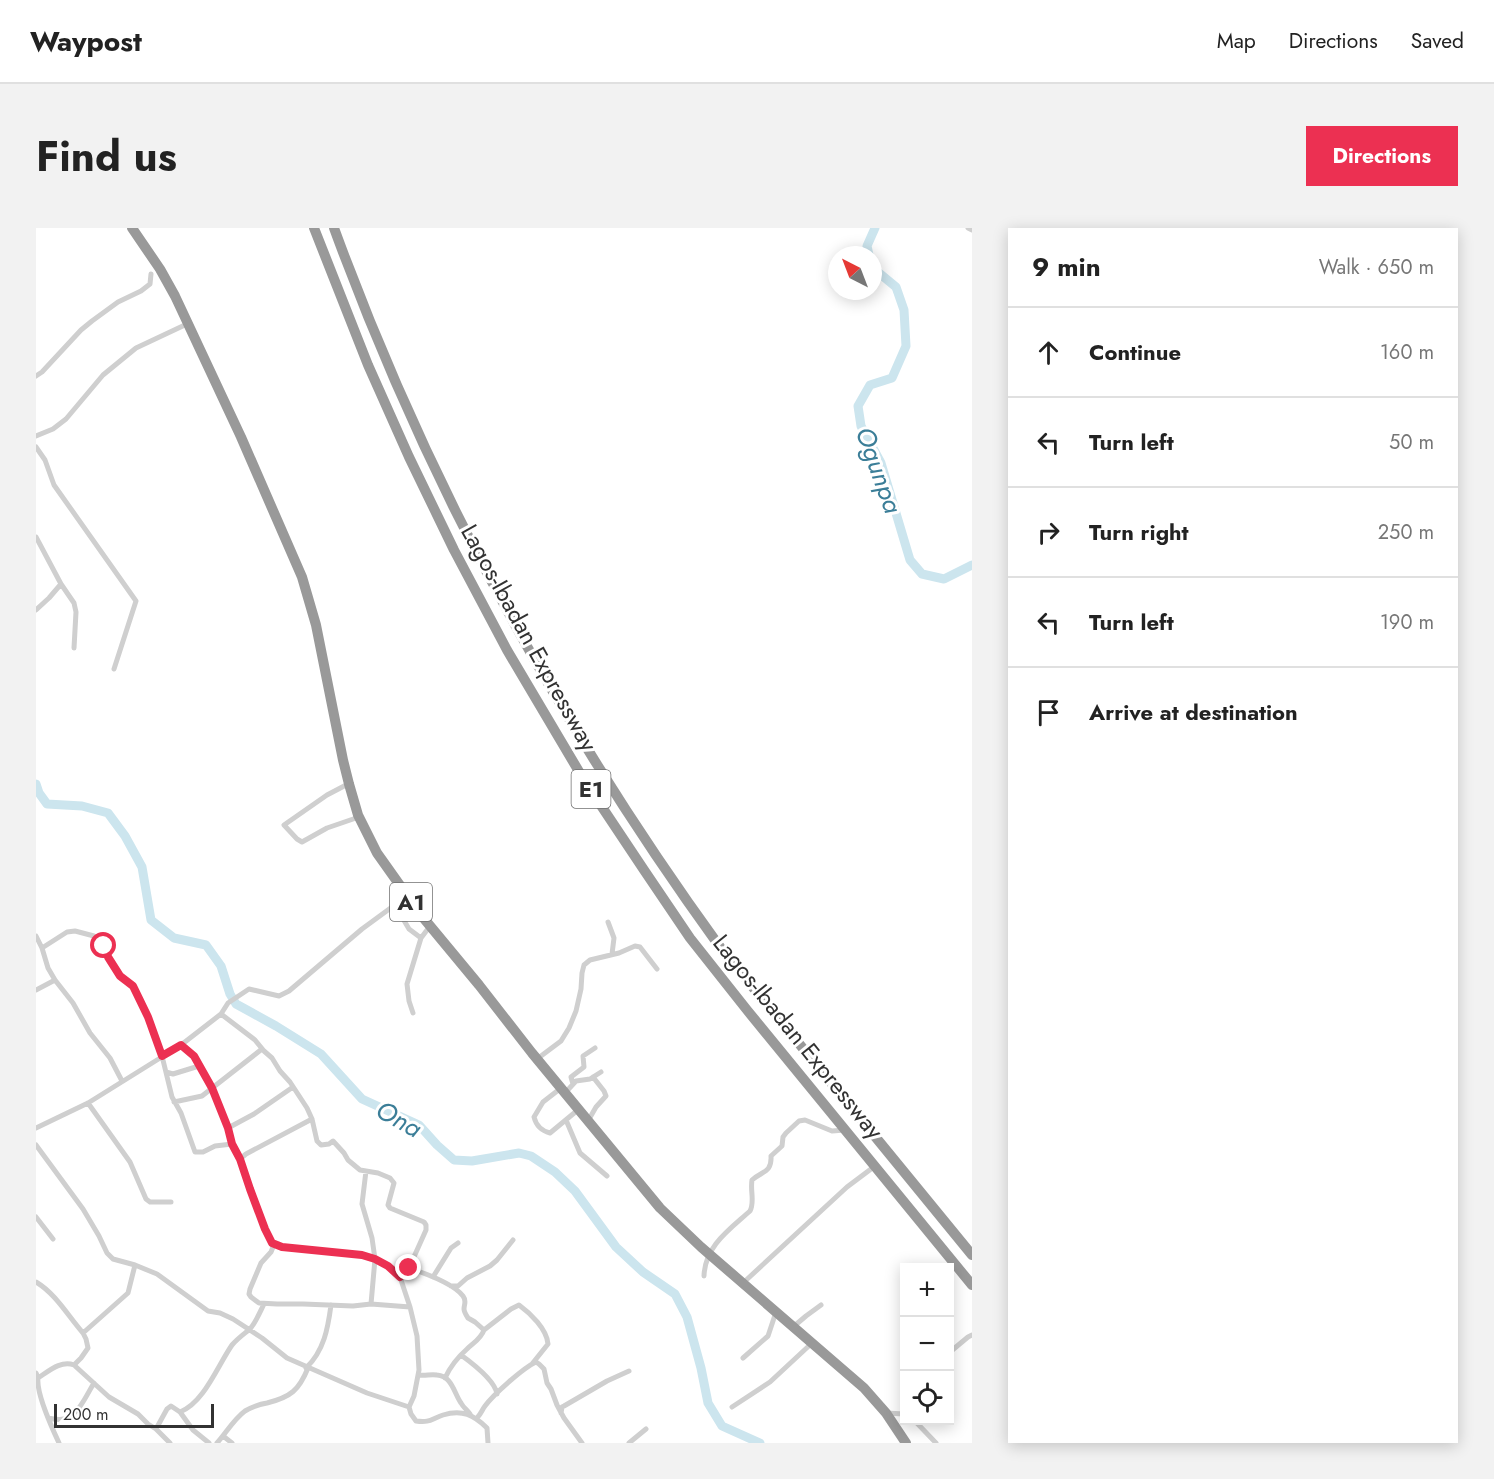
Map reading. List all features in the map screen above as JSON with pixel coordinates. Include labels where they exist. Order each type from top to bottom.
[{"type":"highway","name":"A1","points":[[132,228],[162,271],[189,323],[302,576],[316,625],[349,784],[359,817],[377,853],[430,926],[660,1208],[709,1254],[864,1388],[886,1413],[906,1443]]},
{"type":"highway","name":"Lagos-Ibadan Expressway","points":[[314,228],[368,364],[409,457],[480,602],[533,696],[612,823],[690,938],[972,1285]]},
{"type":"highway","name":"Lagos-Ibadan Expressway","points":[[334,228],[372,326],[445,490],[515,627],[587,750],[683,896],[720,947],[972,1255]]},
{"type":"street","points":[[968,228],[972,230]]},
{"type":"street","points":[[36,376],[92,321],[118,302],[150,284],[151,274]]},
{"type":"street","points":[[36,436],[53,429],[66,418],[103,375],[136,348],[189,323]]},
{"type":"street","points":[[36,447],[45,460],[54,485],[136,601],[114,669]]},
{"type":"street","points":[[36,537],[74,603],[76,612],[74,648]]},
{"type":"street","points":[[36,610],[61,584]]},
{"type":"street","points":[[349,784],[327,795],[284,825],[302,842],[327,828],[359,817]]},
{"type":"street","points":[[36,1128],[88,1103],[181,1045],[221,1014],[228,1003],[249,989],[279,996],[289,991],[362,929],[407,896]]},
{"type":"street","points":[[394,905],[409,929],[421,938]]},
{"type":"street","points":[[608,922],[614,938],[612,954]]},
{"type":"street","points":[[413,1013],[407,984],[421,938],[430,926]]},
{"type":"street","points":[[42,948],[67,932],[75,931],[94,936],[104,946],[120,976],[133,986],[148,1017],[162,1056],[172,1097],[181,1113],[195,1152],[232,1144]]},
{"type":"street","points":[[36,936],[55,980],[82,1016],[90,1033],[110,1058],[122,1081]]},
{"type":"street","points":[[537,1059],[561,1041],[569,1028],[576,1011],[582,973],[590,960],[619,953],[635,946],[640,947],[657,969]]},
{"type":"street","points":[[36,990],[55,980]]},
{"type":"street","points":[[221,1014],[255,1040],[272,1058],[312,1119],[321,1145],[333,1141],[348,1160],[360,1170],[378,1173],[393,1180],[388,1205],[390,1208],[424,1222],[426,1230],[409,1268],[400,1277]]},
{"type":"street","points":[[181,1045],[194,1056],[212,1088],[272,1243],[271,1252],[261,1263],[250,1289],[251,1297],[264,1304],[353,1306],[371,1304],[410,1307]]},
{"type":"street","points":[[573,1084],[572,1077],[584,1067],[584,1056],[596,1048]]},
{"type":"street","points":[[174,1101],[202,1096],[262,1049]]},
{"type":"street","points":[[166,1072],[172,1074],[199,1066]]},
{"type":"street","points":[[579,1109],[550,1133],[535,1123],[534,1117],[543,1101],[576,1082],[590,1079],[601,1072]]},
{"type":"street","points":[[588,1121],[606,1096],[593,1077]]},
{"type":"street","points":[[228,1128],[293,1088]]},
{"type":"street","points":[[88,1103],[130,1162],[146,1199],[150,1202],[171,1202]]},
{"type":"street","points":[[240,1159],[312,1119]]},
{"type":"street","points":[[566,1120],[580,1153],[607,1176]]},
{"type":"street","points":[[704,1276],[704,1267],[709,1254],[720,1239],[753,1207],[750,1186],[752,1180],[769,1169],[771,1156],[782,1146],[786,1133],[799,1121],[805,1120],[832,1131],[846,1130]]},
{"type":"street","points":[[36,1145],[83,1209],[107,1253],[113,1259],[157,1274],[208,1311],[233,1319],[287,1358],[383,1399],[409,1407]]},
{"type":"street","points":[[743,1283],[847,1187],[875,1166]]},
{"type":"street","points":[[366,1171],[362,1204],[372,1238],[375,1259],[371,1304]]},
{"type":"street","points":[[36,1218],[53,1239]]},
{"type":"street","points":[[451,1286],[458,1286],[467,1278],[490,1266],[513,1240]]},
{"type":"street","points":[[272,1243],[282,1247],[362,1255],[388,1266],[400,1277],[417,1336],[418,1375],[414,1396],[409,1407],[411,1414],[416,1421],[425,1422],[454,1413],[470,1414]]},
{"type":"street","points":[[433,1277],[451,1248],[458,1243]]},
{"type":"street","points":[[83,1333],[128,1293],[135,1265]]},
{"type":"street","points":[[409,1268],[433,1277],[463,1295],[464,1309],[468,1318],[484,1330]]},
{"type":"street","points":[[36,1282],[53,1296],[86,1339],[88,1348],[74,1365]]},
{"type":"street","points":[[180,1412],[187,1409],[198,1398],[231,1347],[243,1333],[249,1330],[264,1304]]},
{"type":"street","points":[[217,1443],[244,1412],[295,1392],[307,1368],[320,1352],[327,1331],[331,1305]]},
{"type":"street","points":[[445,1378],[461,1354],[483,1335],[484,1330],[510,1309],[519,1305],[532,1317],[547,1337],[548,1344],[532,1364],[496,1394],[477,1418]]},
{"type":"street","points":[[794,1327],[821,1305]]},
{"type":"street","points":[[743,1358],[768,1336],[776,1312]]},
{"type":"street","points":[[954,1348],[972,1335]]},
{"type":"street","points":[[732,1407],[770,1382],[812,1343]]},
{"type":"street","points":[[461,1354],[493,1384],[497,1391],[496,1394]]},
{"type":"street","points":[[532,1364],[536,1362],[543,1369],[554,1400],[564,1419],[582,1443]]},
{"type":"street","points":[[59,1443],[48,1418],[39,1405],[37,1376],[56,1366],[68,1363],[74,1365],[109,1397],[138,1414],[170,1443]]},
{"type":"street","points":[[561,1413],[562,1407],[629,1371]]},
{"type":"street","points":[[418,1375],[436,1374],[454,1386],[459,1401],[487,1428],[488,1443]]},
{"type":"street","points":[[48,1418],[58,1420],[68,1418],[78,1409],[94,1383]]},
{"type":"street","points":[[156,1429],[171,1406],[180,1412],[193,1430],[208,1443]]},
{"type":"street","points":[[886,1413],[900,1413]]},
{"type":"street","points":[[919,1425],[936,1443]]},
{"type":"street","points":[[629,1443],[646,1429]]},
{"type":"street","points":[[223,1436],[232,1443]]},
{"type":"waterway","name":"Ogunpa","points":[[867,246],[875,228]]},
{"type":"waterway","name":"Ogunpa","points":[[882,275],[896,287],[904,310],[906,346],[892,378],[870,385],[858,406],[861,426],[881,463],[910,560],[922,574],[944,579],[972,565]]},
{"type":"waterway","name":"Ona","points":[[36,784],[47,804],[82,806],[108,813],[125,836],[142,867],[151,920],[174,938],[206,945],[221,966],[230,994],[236,1004],[321,1054],[362,1099],[419,1125],[454,1160],[472,1161],[519,1153],[531,1156],[555,1172],[575,1191],[616,1247],[643,1272],[675,1294],[687,1317],[708,1403],[722,1426],[760,1443]]},
{"type":"route","points":[[104,946],[120,976],[133,986],[142,1002],[162,1056],[181,1045],[194,1056],[212,1088],[272,1243],[282,1247],[362,1255],[388,1266],[400,1277],[409,1268]]}]
